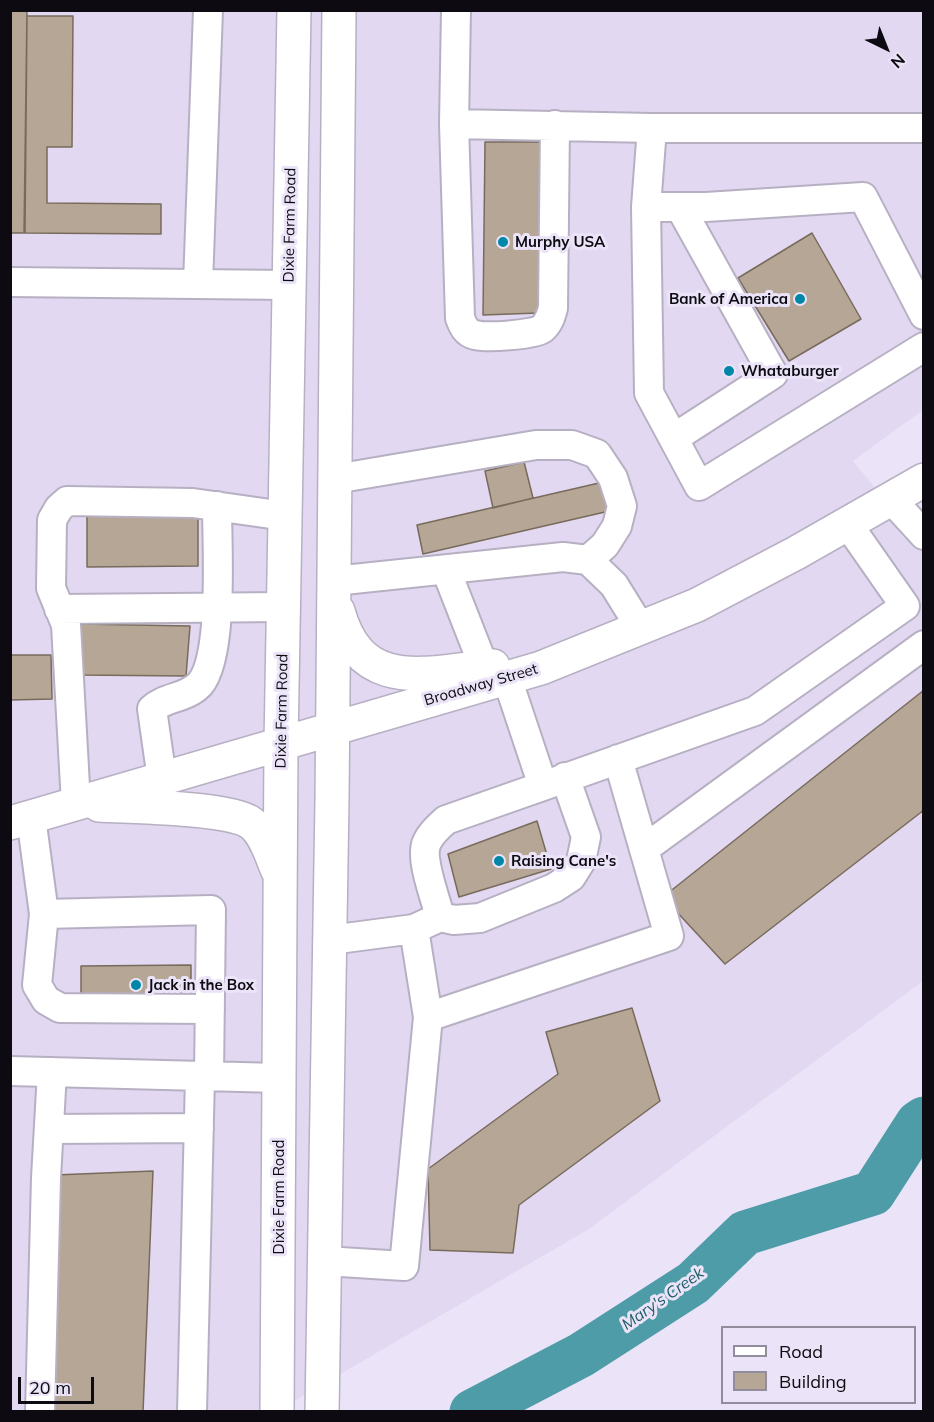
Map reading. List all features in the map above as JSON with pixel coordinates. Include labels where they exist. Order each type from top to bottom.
[{"type":"main road","name":"Dixie Farm Road","points":[[277,1406],[281,744],[294,10]]},
{"type":"main road","points":[[322,1404],[333,729],[339,10]]},
{"type":"main road","points":[[288,285],[337,288]]},
{"type":"main road","name":"Broadway Street","points":[[21,820],[333,729],[496,672],[561,660],[697,604],[796,553],[924,480]]},
{"type":"main road","points":[[334,588],[348,640],[360,654],[376,666],[393,673],[496,672]]},
{"type":"main road","points":[[76,804],[218,812],[240,817],[257,829],[281,875]]},
{"type":"lane","points":[[198,284],[208,10]]},
{"type":"lane","points":[[456,10],[454,124],[460,318],[464,329],[476,335],[531,334],[550,320],[553,308],[555,125]]},
{"type":"lane","points":[[454,124],[652,128],[924,128]]},
{"type":"lane","points":[[652,128],[646,207],[649,393],[699,486],[924,347]]},
{"type":"lane","points":[[646,207],[863,197],[924,315]]},
{"type":"lane","points":[[674,438],[773,374],[680,207]]},
{"type":"lane","points":[[10,282],[288,285]]},
{"type":"lane","points":[[335,479],[536,445],[572,445],[597,454],[613,478],[622,506],[617,526],[605,545],[588,560]]},
{"type":"lane","points":[[891,499],[924,535]]},
{"type":"lane","points":[[76,804],[66,625],[51,588],[52,520],[59,508],[67,501],[193,503],[285,516]]},
{"type":"lane","points":[[162,779],[152,709],[159,703],[188,695],[201,683],[211,662],[217,608],[217,506]]},
{"type":"lane","points":[[847,524],[904,606],[924,630]]},
{"type":"lane","points":[[334,588],[446,570],[563,557],[588,560],[614,585],[640,627]]},
{"type":"lane","points":[[330,940],[414,929],[440,917],[454,920],[480,918],[554,888],[571,878],[581,861],[586,837],[496,672],[446,570]]},
{"type":"lane","points":[[440,917],[424,855],[427,842],[437,827],[446,820],[755,711],[904,606]]},
{"type":"lane","points":[[59,609],[283,607]]},
{"type":"lane","points":[[644,849],[924,645]]},
{"type":"lane","points":[[428,1017],[669,936],[618,759]]},
{"type":"lane","points":[[21,820],[44,914],[37,985],[46,1000],[60,1008],[210,1009]]},
{"type":"lane","points":[[44,914],[211,910],[210,1009],[199,1128],[192,1412]]},
{"type":"lane","points":[[325,1261],[404,1266],[428,1017],[414,929]]},
{"type":"lane","points":[[10,1071],[279,1078]]},
{"type":"lane","points":[[40,1412],[46,1189],[52,1072]]},
{"type":"lane","points":[[50,1129],[199,1128]]},
{"type":"shaded area","points":[[10,11],[923,11],[923,410],[853,461],[923,546],[923,981],[589,1229],[277,1411],[11,1411]]},
{"type":"building","points":[[10,10],[27,10],[24,233],[10,233]]},
{"type":"building","points":[[27,16],[73,16],[72,147],[47,147],[47,203],[161,204],[161,234],[25,233]]},
{"type":"building","points":[[485,142],[544,142],[538,313],[483,315]]},
{"type":"building","name":"Bank of America","points":[[812,233],[861,319],[789,361],[738,278]]},
{"type":"building","points":[[524,462],[533,498],[493,508],[485,471]]},
{"type":"building","points":[[612,480],[618,509],[423,554],[417,525]]},
{"type":"building","points":[[87,512],[198,516],[198,566],[87,567]]},
{"type":"building","points":[[80,624],[190,626],[186,676],[79,675]]},
{"type":"building","points":[[10,655],[51,655],[52,699],[10,700]]},
{"type":"building","points":[[924,690],[924,810],[725,964],[663,897]]},
{"type":"building","name":"Raising Cane's","points":[[537,821],[551,869],[459,897],[448,854]]},
{"type":"building","name":"Jack in the Box","points":[[191,965],[191,1006],[81,1004],[81,966]]},
{"type":"building","points":[[632,1008],[660,1101],[519,1205],[513,1253],[430,1250],[428,1169],[558,1074],[546,1032]]},
{"type":"building","points":[[153,1171],[143,1412],[47,1412],[55,1175]]},
{"type":"waterway","name":"Mary's Creek","points":[[472,1412],[581,1355],[693,1283],[745,1233],[873,1193],[918,1123],[924,1119]]},
{"type":"place","name":"Murphy USA","points":[[503,242]]},
{"type":"place","name":"Bank of America","points":[[800,299]]},
{"type":"place","name":"Whataburger","points":[[729,371]]},
{"type":"place","name":"Raising Cane's","points":[[499,861]]},
{"type":"place","name":"Jack in the Box","points":[[136,985]]}]
